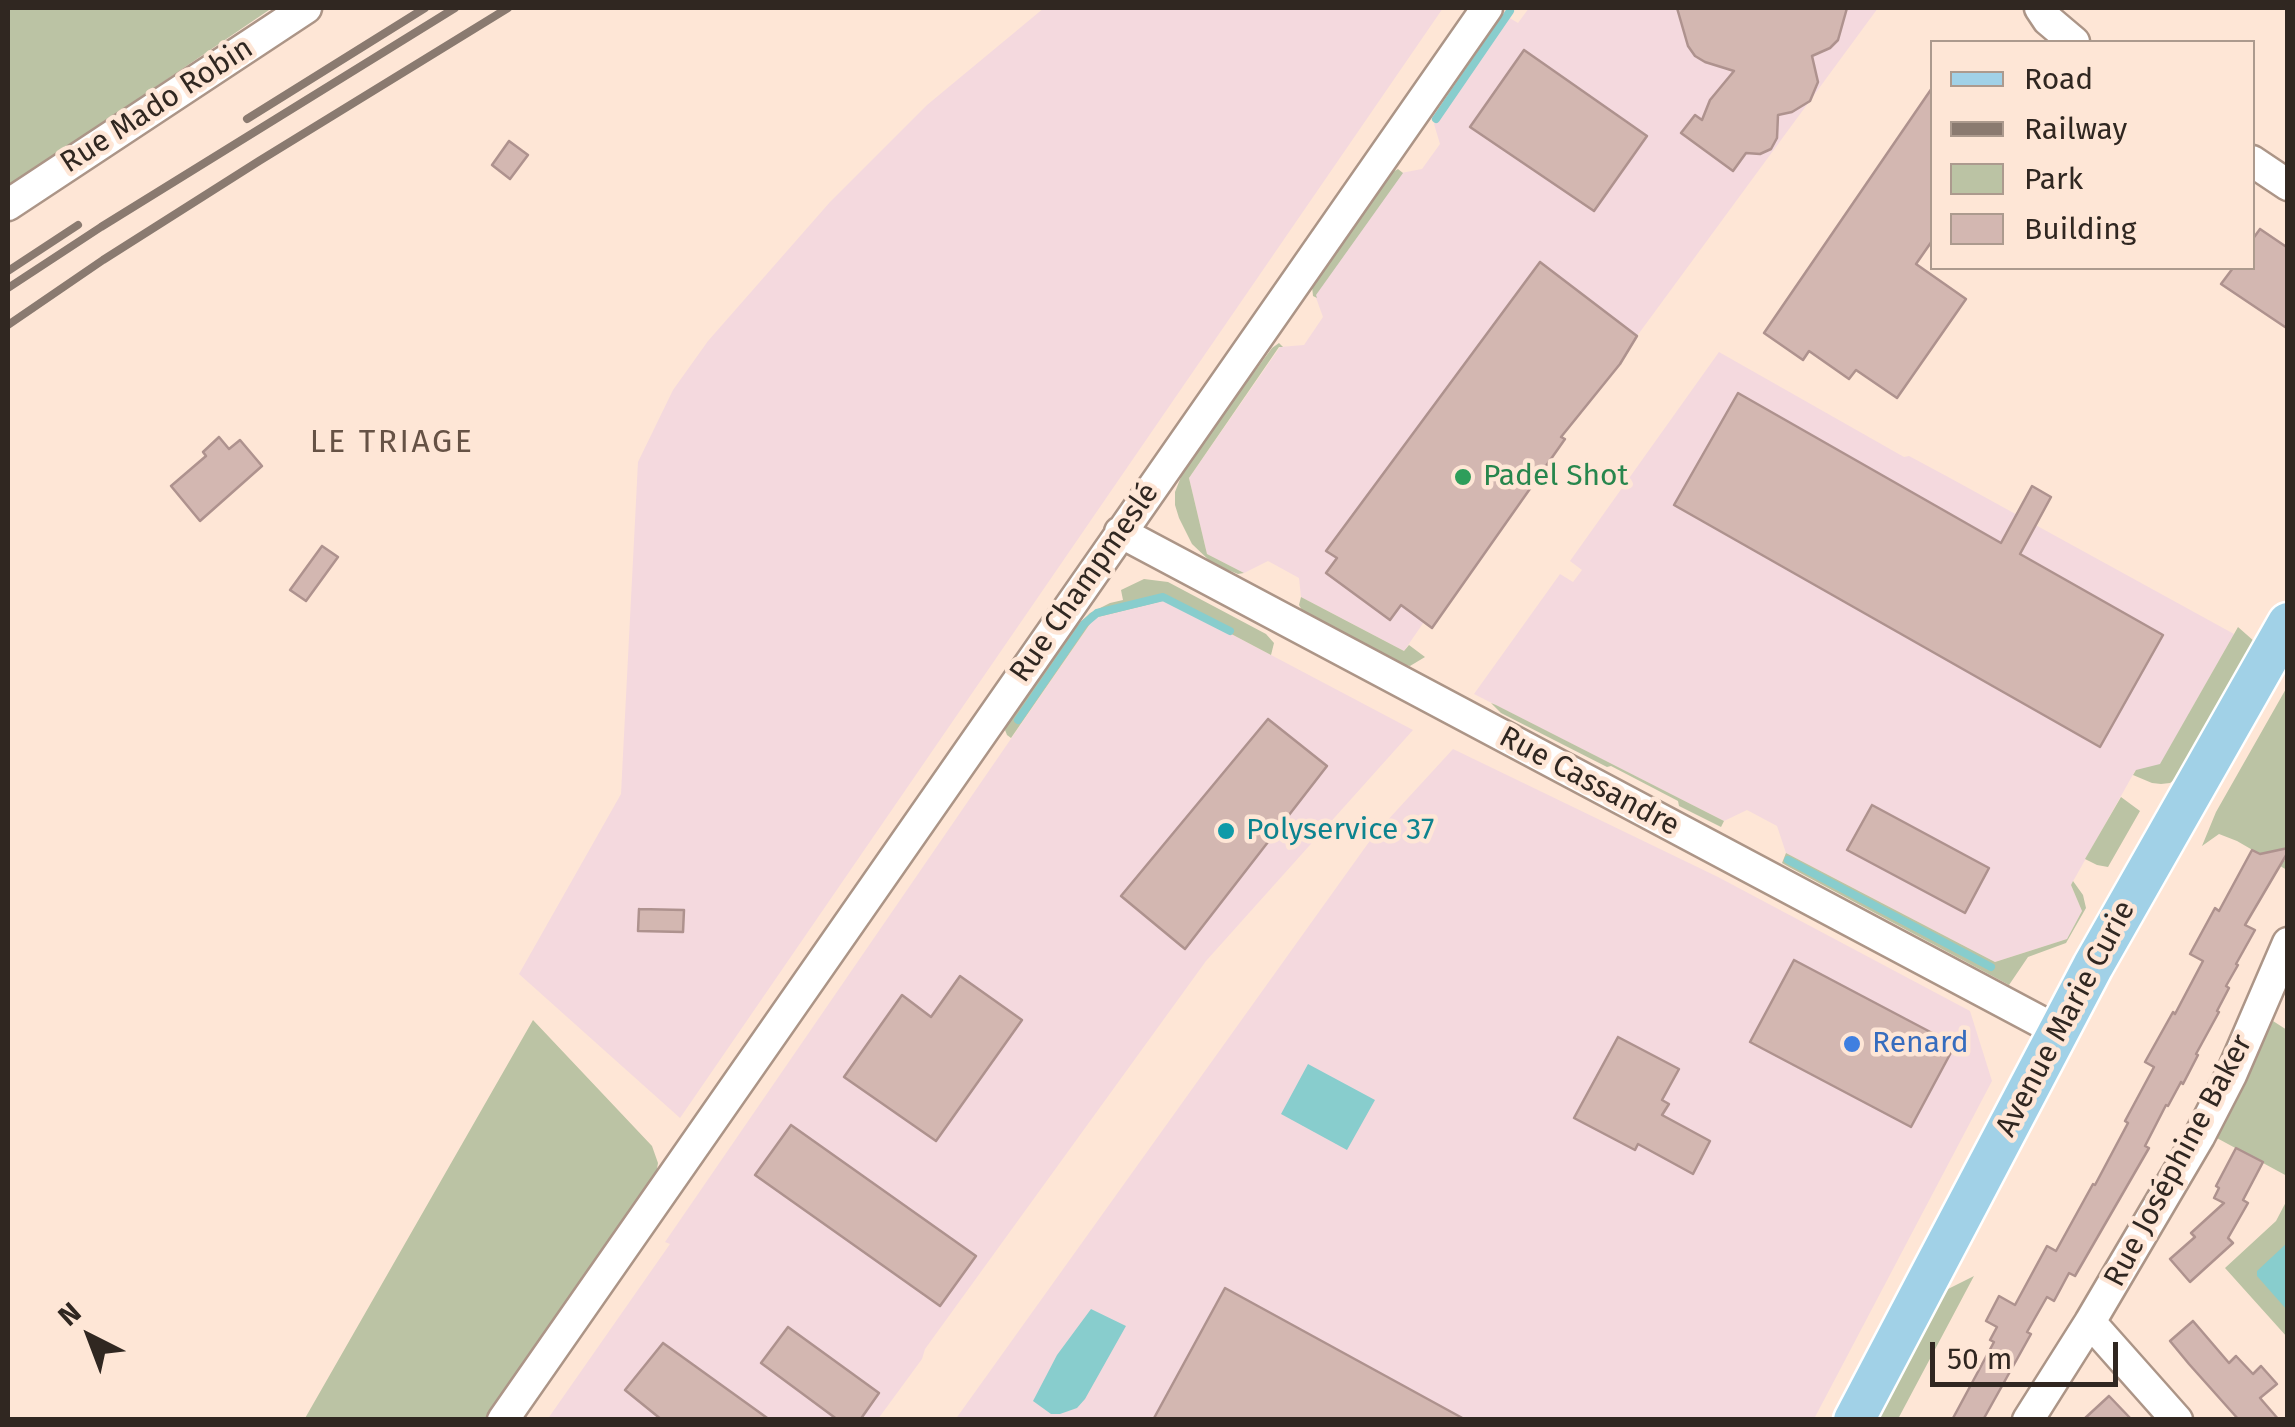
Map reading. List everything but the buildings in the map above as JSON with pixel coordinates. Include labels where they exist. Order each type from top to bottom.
[{"type":"main road","name":"Avenue Marie Curie","points":[[1854,1420],[2058,1031],[2288,623]]},
{"type":"street","name":"Rue Mado Robin","points":[[8,205],[306,8]]},
{"type":"street","name":"Rue Champmeslé","points":[[503,1420],[1487,8]]},
{"type":"street","points":[[2040,8],[2072,40]]},
{"type":"street","points":[[2255,164],[2288,185]]},
{"type":"street","name":"Rue Cassandre","points":[[1120,532],[2058,1031]]},
{"type":"street","name":"Rue Joséphine Baker","points":[[2028,1420],[2166,1195],[2215,1106],[2288,943]]},
{"type":"street","points":[[2090,1322],[2178,1420]]},
{"type":"shaded area","points":[[1044,8],[1443,8],[680,1118],[519,974],[621,794],[638,462],[673,390],[708,341],[830,202],[927,105]]},
{"type":"shaded area","points":[[1529,8],[1878,8],[1620,364],[1496,517],[1404,651],[1301,597],[1299,578],[1268,561],[1244,573],[1207,554],[1189,478],[1280,347],[1304,345],[1323,317],[1315,295],[1401,173],[1422,169],[1440,144],[1434,124],[1508,17],[1518,23]]},
{"type":"shaded area","points":[[1719,352],[1904,457],[1909,456],[2234,634],[2160,765],[2135,771],[2071,885],[2082,911],[2067,939],[1995,962],[1786,853],[1777,826],[1747,810],[1724,821],[1474,694],[1560,574],[1573,582],[1582,570],[1570,561]]},
{"type":"shaded area","points":[[1167,600],[1413,730],[1206,961],[878,1419],[547,1420],[1094,618]]},
{"type":"shaded area","points":[[1453,749],[1718,877],[1970,1011],[1992,1081],[1814,1419],[955,1420],[1374,835]]},
{"type":"green space","points":[[8,8],[272,8],[8,187]]},
{"type":"green space","points":[[1398,169],[1403,173],[1317,298],[1313,296],[1312,286],[1391,173]]},
{"type":"green space","points":[[1279,343],[1283,347],[1279,347],[1189,478],[1207,554],[1244,573],[1238,574],[1213,564],[1192,544],[1179,518],[1175,492],[1186,464]]},
{"type":"green space","points":[[1144,579],[1168,582],[1266,634],[1274,643],[1271,655],[1167,600],[1094,618],[1011,738],[1007,735],[1007,723],[1071,632],[1090,613],[1123,600],[1121,590]]},
{"type":"green space","points":[[1301,597],[1404,651],[1409,645],[1425,657],[1410,666],[1396,663],[1303,612],[1299,605]]},
{"type":"green space","points":[[2238,627],[2255,642],[2177,778],[2161,784],[2133,775],[2136,770],[2160,764]]},
{"type":"green space","points":[[2287,687],[2287,848],[2282,861],[2287,860],[2287,870],[2219,834],[2202,846],[2216,812]]},
{"type":"green space","points":[[1491,703],[1724,821],[1721,827],[1611,766],[1501,713]]},
{"type":"green space","points":[[2121,797],[2140,811],[2108,867],[2097,865],[2085,859]]},
{"type":"green space","points":[[1786,853],[1995,962],[2067,939],[2082,911],[2071,885],[2073,881],[2086,908],[2066,943],[2028,957],[2009,985],[1782,863]]},
{"type":"green space","points":[[533,1020],[652,1146],[658,1163],[647,1193],[486,1419],[304,1420]]},
{"type":"green space","points":[[2273,1021],[2287,1030],[2287,1176],[2215,1137]]},
{"type":"green space","points":[[2287,1200],[2287,1337],[2225,1268],[2276,1221]]},
{"type":"green space","points":[[1974,1276],[1898,1419],[1875,1420],[1940,1297]]},
{"type":"water","points":[[1308,1064],[1375,1100],[1347,1150],[1281,1114]]},
{"type":"water","points":[[2287,1243],[2287,1310],[2257,1276],[2257,1271]]},
{"type":"water","points":[[1091,1309],[1126,1326],[1085,1399],[1077,1408],[1051,1414],[1033,1401],[1057,1355]]},
{"type":"waterway","points":[[1436,119],[1510,11]]},
{"type":"waterway","points":[[1018,720],[1084,624],[1097,613],[1163,597],[1230,631]]},
{"type":"waterway","points":[[1788,860],[1991,967]]},
{"type":"railway","points":[[247,119],[425,8]]},
{"type":"railway","points":[[8,288],[455,8]]},
{"type":"railway","points":[[8,325],[259,161],[508,8]]},
{"type":"railway","points":[[8,271],[78,225]]},
{"type":"place","name":"Padel Shot","points":[[1463,477]]},
{"type":"place","name":"Polyservice 37","points":[[1226,831]]},
{"type":"place","name":"Renard","points":[[1852,1044]]},
{"type":"district","name":"LE TRIAGE","points":[[392,443]]}]
